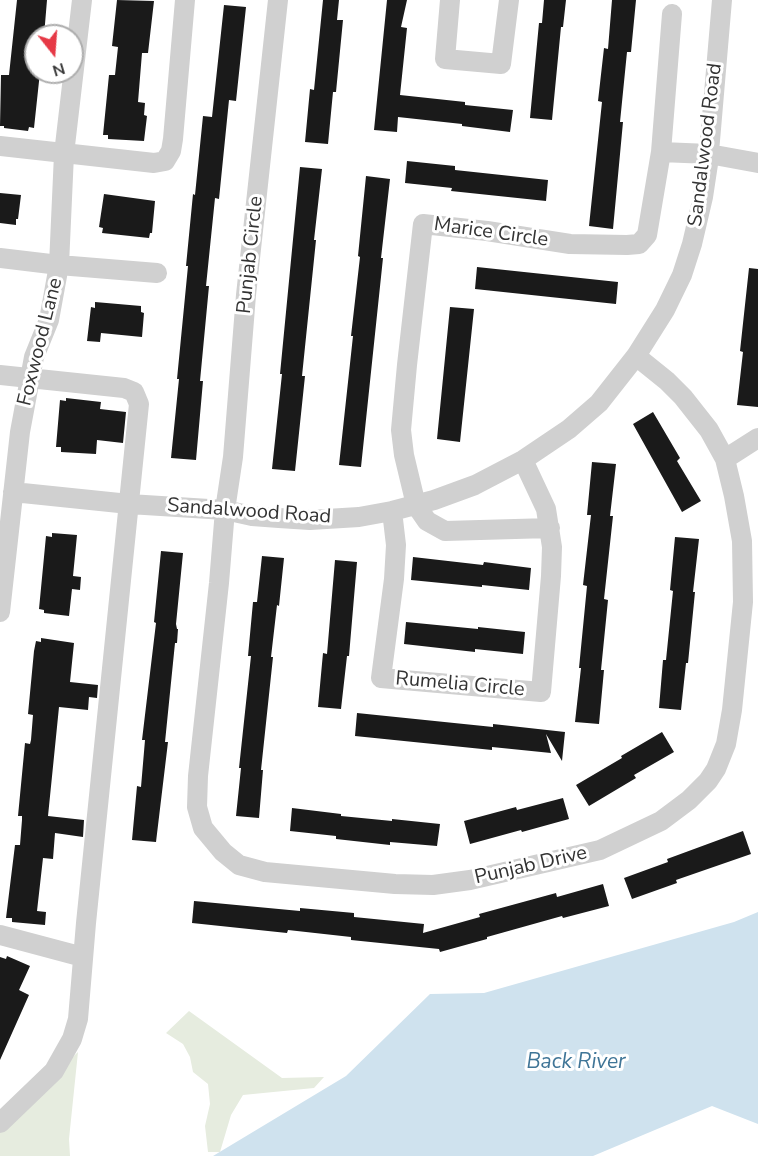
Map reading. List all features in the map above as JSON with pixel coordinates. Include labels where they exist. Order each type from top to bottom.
[{"type":"street","name":"Foxwood Lane","points":[[0,612],[20,432],[34,357],[49,320],[59,265],[64,154],[82,0]]},
{"type":"street","points":[[0,146],[154,163],[165,161],[171,151],[185,0]]},
{"type":"street","name":"Punjab Circle","points":[[225,510],[233,457],[246,295],[278,0]]},
{"type":"street","points":[[450,0],[445,59],[501,64],[509,0]]},
{"type":"street","name":"Sandalwood Road","points":[[14,492],[129,504],[225,510],[252,516],[309,520],[359,517],[416,505],[475,485],[523,460],[569,429],[599,403],[636,356],[665,310],[682,274],[704,197],[722,0]]},
{"type":"street","name":"Marice Circle","points":[[416,505],[404,455],[401,430],[423,224],[570,244],[639,244],[647,235],[661,152],[672,14]]},
{"type":"street","points":[[661,152],[709,154],[758,163]]},
{"type":"street","points":[[0,258],[157,273]]},
{"type":"street","name":"Punjab Drive","points":[[225,510],[198,776],[197,807],[203,828],[223,852],[239,865],[266,872],[395,884],[434,885],[470,880],[600,850],[661,821],[689,800],[708,781],[716,769],[726,744],[732,710],[743,602],[742,541],[725,459],[709,430],[683,397],[636,356]]},
{"type":"street","points":[[0,375],[124,388],[134,392],[139,404],[78,1019],[72,1040],[54,1071],[0,1123]]},
{"type":"street","points":[[725,459],[758,438]]},
{"type":"street","name":"Rumelia Circle","points":[[392,511],[396,545],[395,568],[381,678],[541,692],[552,547],[546,509],[523,460]]},
{"type":"street","points":[[416,505],[427,521],[445,531],[550,528]]},
{"type":"street","points":[[0,935],[83,957]]},
{"type":"shaded area","points":[[189,1011],[282,1078],[324,1077],[314,1088],[243,1095],[231,1115],[220,1152],[208,1152],[205,1126],[210,1104],[208,1084],[193,1072],[190,1057],[183,1044],[166,1033]]},
{"type":"shaded area","points":[[78,1052],[69,1139],[70,1156],[0,1156],[0,1127]]},
{"type":"water","name":"Back River","points":[[758,912],[758,1124],[712,1106],[593,1156],[213,1156],[346,1076],[430,994],[484,993],[734,922]]},
{"type":"building","points":[[17,0],[47,0],[45,24],[24,24],[24,84],[39,84],[34,128],[29,127],[28,131],[0,126],[1,75],[9,75]]},
{"type":"building","points":[[117,0],[154,1],[148,53],[142,53],[138,102],[145,103],[144,115],[147,116],[144,141],[108,139],[108,135],[103,135],[109,75],[115,75],[118,47],[112,46]]},
{"type":"building","points":[[323,0],[339,0],[337,20],[343,20],[328,144],[305,142],[310,89],[314,90]]},
{"type":"building","points":[[387,0],[407,0],[401,27],[407,28],[400,95],[513,110],[510,132],[398,117],[397,132],[374,130]]},
{"type":"building","points":[[544,0],[566,0],[563,27],[561,27],[552,120],[530,118],[539,23],[542,23]]},
{"type":"building","points":[[612,0],[636,0],[631,52],[627,52],[613,229],[589,226],[602,102],[598,101],[604,48],[608,49]]},
{"type":"building","points":[[224,5],[246,7],[236,101],[229,100],[219,199],[215,198],[206,286],[209,286],[200,381],[203,381],[196,460],[171,458],[193,194],[195,195],[203,116],[212,117]]},
{"type":"building","points":[[407,161],[455,166],[455,170],[548,180],[546,201],[451,191],[452,188],[405,183]]},
{"type":"building","points":[[300,167],[322,169],[295,471],[272,469]]},
{"type":"building","points":[[366,176],[390,179],[361,467],[339,465],[353,336],[351,336]]},
{"type":"building","points":[[0,193],[21,195],[16,225],[0,223]]},
{"type":"building","points":[[104,194],[155,201],[152,233],[149,238],[102,233],[103,228],[99,227]]},
{"type":"building","points":[[477,267],[618,282],[616,304],[475,289]]},
{"type":"building","points":[[749,268],[758,269],[758,407],[737,405]]},
{"type":"building","points":[[95,302],[141,306],[141,312],[144,313],[142,337],[101,333],[100,342],[87,341],[91,307],[95,308]]},
{"type":"building","points":[[450,307],[474,309],[460,442],[437,439]]},
{"type":"building","points":[[66,398],[101,402],[100,409],[126,412],[123,443],[97,440],[96,454],[61,452],[61,447],[56,447],[60,400],[66,401]]},
{"type":"building","points":[[653,412],[680,458],[677,461],[701,501],[682,512],[633,424]]},
{"type":"building","points":[[592,462],[616,464],[604,599],[608,600],[601,670],[604,670],[599,724],[575,722],[587,586],[583,585],[591,515],[587,515]]},
{"type":"building","points":[[52,533],[77,535],[73,576],[81,577],[80,590],[72,589],[69,616],[44,613],[44,610],[39,609],[46,536],[52,537]]},
{"type":"building","points":[[675,537],[699,539],[688,663],[686,663],[681,710],[659,708],[673,591],[670,590]]},
{"type":"building","points":[[161,551],[183,553],[176,624],[177,643],[175,643],[165,742],[168,742],[156,842],[132,840],[137,786],[141,787],[145,740],[142,740],[156,623],[154,622]]},
{"type":"building","points":[[262,556],[284,558],[271,657],[273,657],[261,770],[263,770],[259,818],[236,816],[251,656],[248,656],[253,602],[257,602]]},
{"type":"building","points":[[413,557],[531,568],[529,590],[411,580]]},
{"type":"building","points":[[335,560],[357,562],[349,656],[347,656],[341,709],[318,707],[323,653],[327,654]]},
{"type":"building","points":[[406,622],[525,632],[523,654],[475,649],[475,652],[404,644]]},
{"type":"building","points":[[41,638],[74,643],[70,682],[98,685],[97,698],[89,697],[88,710],[59,707],[48,816],[84,820],[83,837],[55,833],[53,859],[43,858],[37,911],[46,912],[45,925],[12,922],[12,918],[6,918],[15,845],[20,845],[22,816],[18,816],[25,743],[30,744],[31,740],[33,715],[28,714],[34,651],[36,641],[41,642]]},
{"type":"building","points":[[357,713],[565,732],[562,761],[546,734],[551,753],[492,747],[492,750],[355,736]]},
{"type":"building","points":[[662,732],[674,752],[634,775],[636,778],[589,806],[576,785]]},
{"type":"building","points":[[563,798],[569,819],[470,844],[464,821],[516,807],[517,810]]},
{"type":"building","points":[[292,808],[341,814],[341,816],[440,824],[437,846],[390,842],[390,845],[290,831]]},
{"type":"building","points":[[743,831],[751,854],[676,880],[677,883],[632,899],[624,878],[668,862],[667,859]]},
{"type":"building","points":[[603,884],[609,906],[563,918],[562,916],[440,952],[439,949],[351,940],[351,937],[192,923],[194,901],[300,911],[300,908],[354,913],[354,917],[424,924],[423,933],[480,917],[479,914],[556,893],[557,897]]},
{"type":"building","points":[[7,956],[30,966],[19,990],[29,995],[0,1060],[0,957],[6,959]]}]
